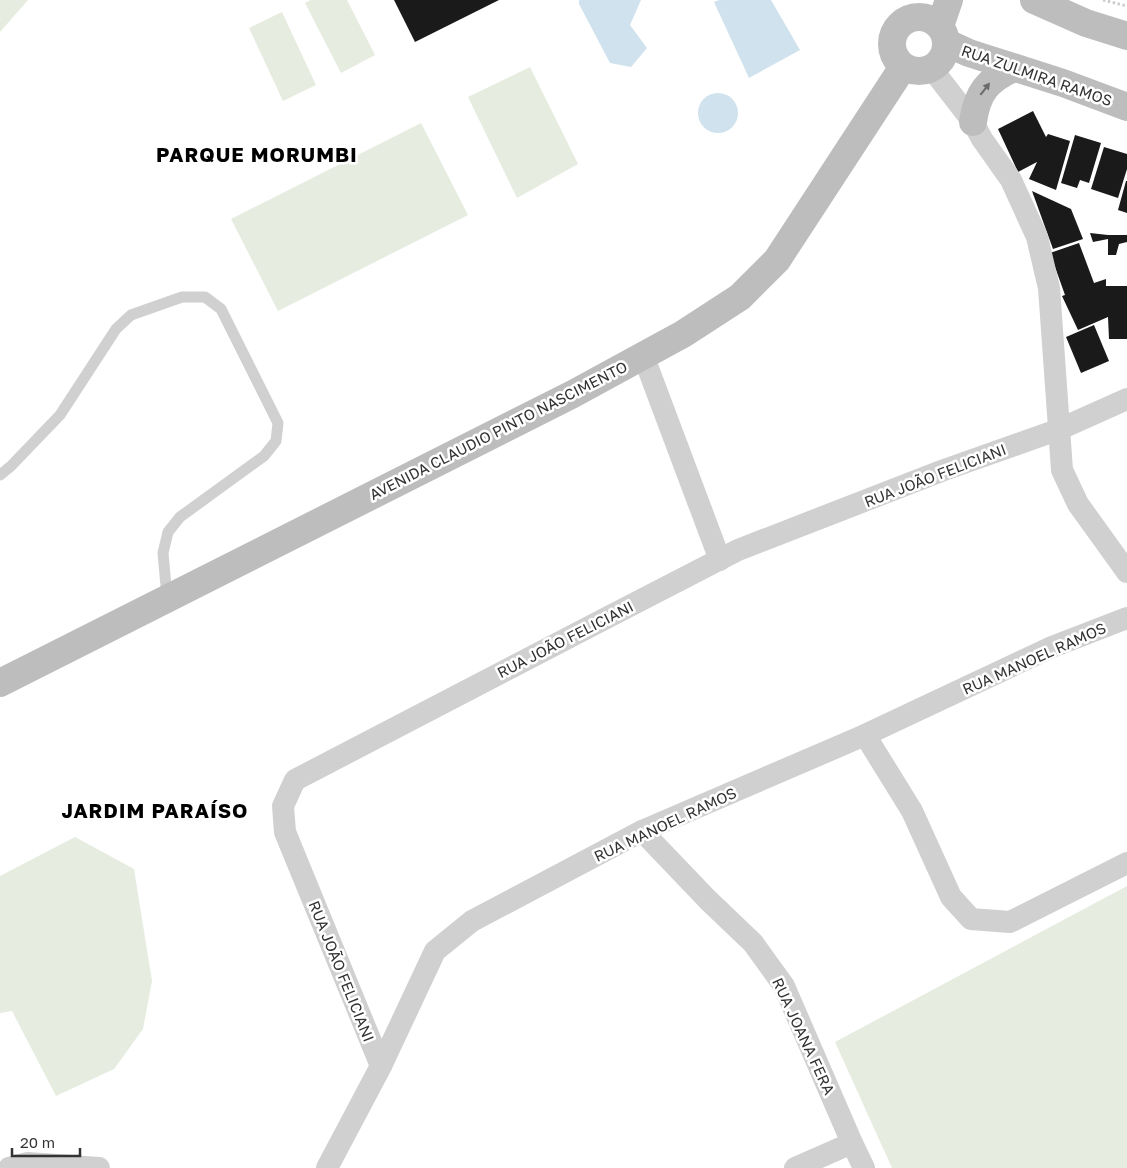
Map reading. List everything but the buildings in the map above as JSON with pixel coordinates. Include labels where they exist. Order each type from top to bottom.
[{"type":"main road","points":[[897,0],[891,46],[893,54],[903,67],[917,72],[932,69],[940,62],[945,53],[943,34],[949,0]]},
{"type":"main road","points":[[1034,0],[1081,21],[1127,36]]},
{"type":"main road","points":[[1056,0],[1081,21]]},
{"type":"main road","points":[[892,38],[896,29],[903,22],[912,18],[922,17],[932,20],[943,34]]},
{"type":"main road","name":"RUA ZULMIRA RAMOS","points":[[943,34],[969,53],[1063,83],[1127,108]]},
{"type":"main road","name":"AVENIDA CLAUDIO PINTO NASCIMENTO","points":[[0,684],[573,394],[683,334],[740,297],[776,260],[903,67]]},
{"type":"main road","points":[[973,122],[978,99],[985,87],[1004,72],[1014,68]]},
{"type":"street","points":[[932,69],[973,122],[1011,180],[1036,237],[1049,288],[1062,470],[1078,504],[1127,572]]},
{"type":"street","points":[[644,355],[720,560]]},
{"type":"street","name":"RUA JOÃO FELICIANI","points":[[380,1066],[285,832],[283,806],[295,780],[738,550],[926,477],[1060,429],[1127,398]]},
{"type":"street","name":"RUA MANOEL RAMOS","points":[[327,1168],[380,1066],[435,951],[472,921],[642,832],[865,735],[1052,647],[1127,618]]},
{"type":"street","points":[[865,735],[912,812],[951,897],[971,919],[1010,922],[1127,863]]},
{"type":"street","name":"RUA JOANA FERA","points":[[642,832],[753,943],[784,986],[864,1168]]},
{"type":"street","points":[[796,1168],[852,1143]]},
{"type":"street","points":[[10,1168],[28,1162],[99,1168]]},
{"type":"lane","points":[[0,474],[11,466],[60,415],[116,329],[131,315],[182,297],[205,297],[216,305],[221,309],[278,422],[276,441],[264,456],[180,517],[168,532],[163,553],[167,599]]},
{"type":"path","points":[[1102,0],[1127,6]]},
{"type":"shaded area","points":[[0,0],[28,0],[0,32]]},
{"type":"shaded area","points":[[311,0],[347,0],[375,55],[341,73],[305,3]]},
{"type":"shaded area","points":[[282,12],[316,85],[283,101],[249,28]]},
{"type":"shaded area","points":[[530,67],[578,164],[517,198],[468,97]]},
{"type":"shaded area","points":[[421,123],[468,215],[278,311],[231,219]]},
{"type":"shaded area","points":[[75,837],[134,869],[152,981],[143,1029],[114,1069],[56,1096],[12,1011],[0,1013],[0,876]]},
{"type":"shaded area","points":[[1127,886],[1127,1168],[892,1168],[835,1042]]},
{"type":"water","points":[[579,0],[641,0],[630,25],[647,48],[631,67],[610,63],[579,4]]},
{"type":"water","points":[[719,0],[771,0],[800,50],[749,78],[714,2]]},
{"type":"water","points":[[722,93],[729,96],[735,102],[738,113],[737,121],[729,130],[722,133],[714,133],[707,130],[699,121],[698,109],[701,102],[710,94]]},
{"type":"district","name":"PARQUE MORUMBI","points":[[257,154]]},
{"type":"district","name":"JARDIM PARAÍSO","points":[[155,810]]}]
